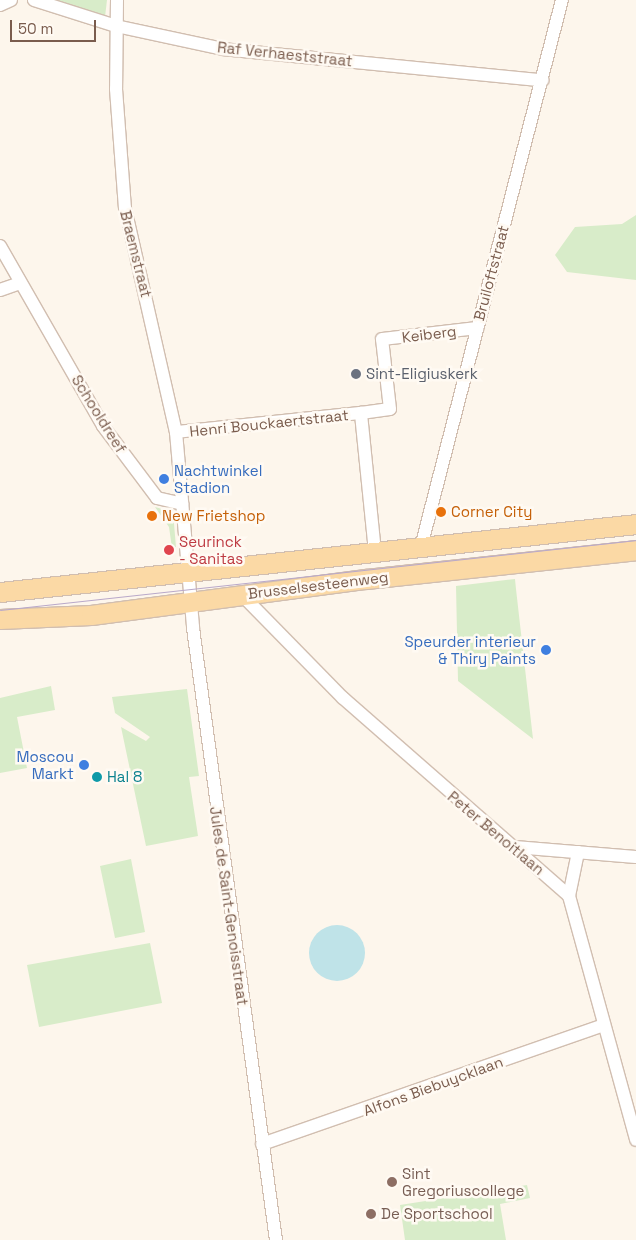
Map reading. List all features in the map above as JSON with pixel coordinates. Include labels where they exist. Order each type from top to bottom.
[{"type":"main road","name":"Brusselsesteenweg","points":[[0,592],[636,524]]},
{"type":"main road","name":"Brusselsesteenweg","points":[[0,619],[60,618],[190,604],[242,595],[636,550]]},
{"type":"street","points":[[0,4],[11,0]]},
{"type":"street","name":"Raf Verhaeststraat","points":[[34,0],[116,26],[223,49],[542,80]]},
{"type":"street","name":"Braemstraat","points":[[117,0],[116,26],[125,208],[176,432],[182,504]]},
{"type":"street","name":"Bruiloftstraat","points":[[421,547],[562,0]]},
{"type":"street","name":"Schooldreef","points":[[0,246],[104,426],[157,498],[182,504]]},
{"type":"street","points":[[0,290],[20,283]]},
{"type":"street","name":"Keiberg","points":[[382,339],[477,328]]},
{"type":"street","name":"Henri Bouckaertstraat","points":[[176,432],[390,409],[382,339]]},
{"type":"street","points":[[361,413],[375,552]]},
{"type":"street","points":[[182,504],[187,572]]},
{"type":"street","name":"Jules de Saint-Genoisstraat","points":[[187,572],[276,1240]]},
{"type":"street","name":"Peter Benoitlaan","points":[[242,595],[343,698],[516,847],[569,896]]},
{"type":"street","points":[[516,847],[636,857]]},
{"type":"street","points":[[578,852],[569,896],[636,1140]]},
{"type":"street","name":"Alfons Biebuycklaan","points":[[262,1144],[603,1025]]},
{"type":"green space","points":[[54,0],[107,0],[105,17]]},
{"type":"green space","points":[[636,215],[636,280],[567,272],[555,255],[575,227],[622,224]]},
{"type":"green space","points":[[155,507],[173,512],[176,547],[172,548],[169,527]]},
{"type":"green space","points":[[515,579],[533,739],[458,681],[456,586]]},
{"type":"green space","points":[[51,686],[55,710],[17,717],[27,768],[0,773],[0,698]]},
{"type":"green space","points":[[187,689],[199,776],[189,777],[198,836],[146,846],[121,727],[146,741],[150,737],[115,713],[112,697]]},
{"type":"green space","points":[[131,859],[145,932],[115,938],[100,866]]},
{"type":"green space","points":[[150,943],[162,1003],[39,1027],[27,965]]},
{"type":"green space","points":[[527,1185],[530,1198],[500,1204],[506,1240],[405,1240],[400,1205]]},
{"type":"water","points":[[337,925],[352,930],[360,938],[365,953],[360,968],[352,976],[337,981],[322,976],[314,968],[309,953],[314,938],[322,930]]},
{"type":"tram line","points":[[0,610],[636,540]]},
{"type":"place","name":"Sint-Eligiuskerk","points":[[356,374]]},
{"type":"place","name":"Nachtwinkel Stadion","points":[[164,479]]},
{"type":"place","name":"Corner City","points":[[441,512]]},
{"type":"place","name":"New Frietshop","points":[[152,516]]},
{"type":"place","name":"Seurinck - Sanitas","points":[[169,550]]},
{"type":"place","name":"Speurder interieur & Thiry Paints","points":[[546,650]]},
{"type":"place","name":"Moscou Markt","points":[[84,765]]},
{"type":"place","name":"Hal 8","points":[[97,777]]},
{"type":"place","name":"Sint Gregoriuscollege","points":[[392,1182]]},
{"type":"place","name":"De Sportschool","points":[[371,1214]]}]
